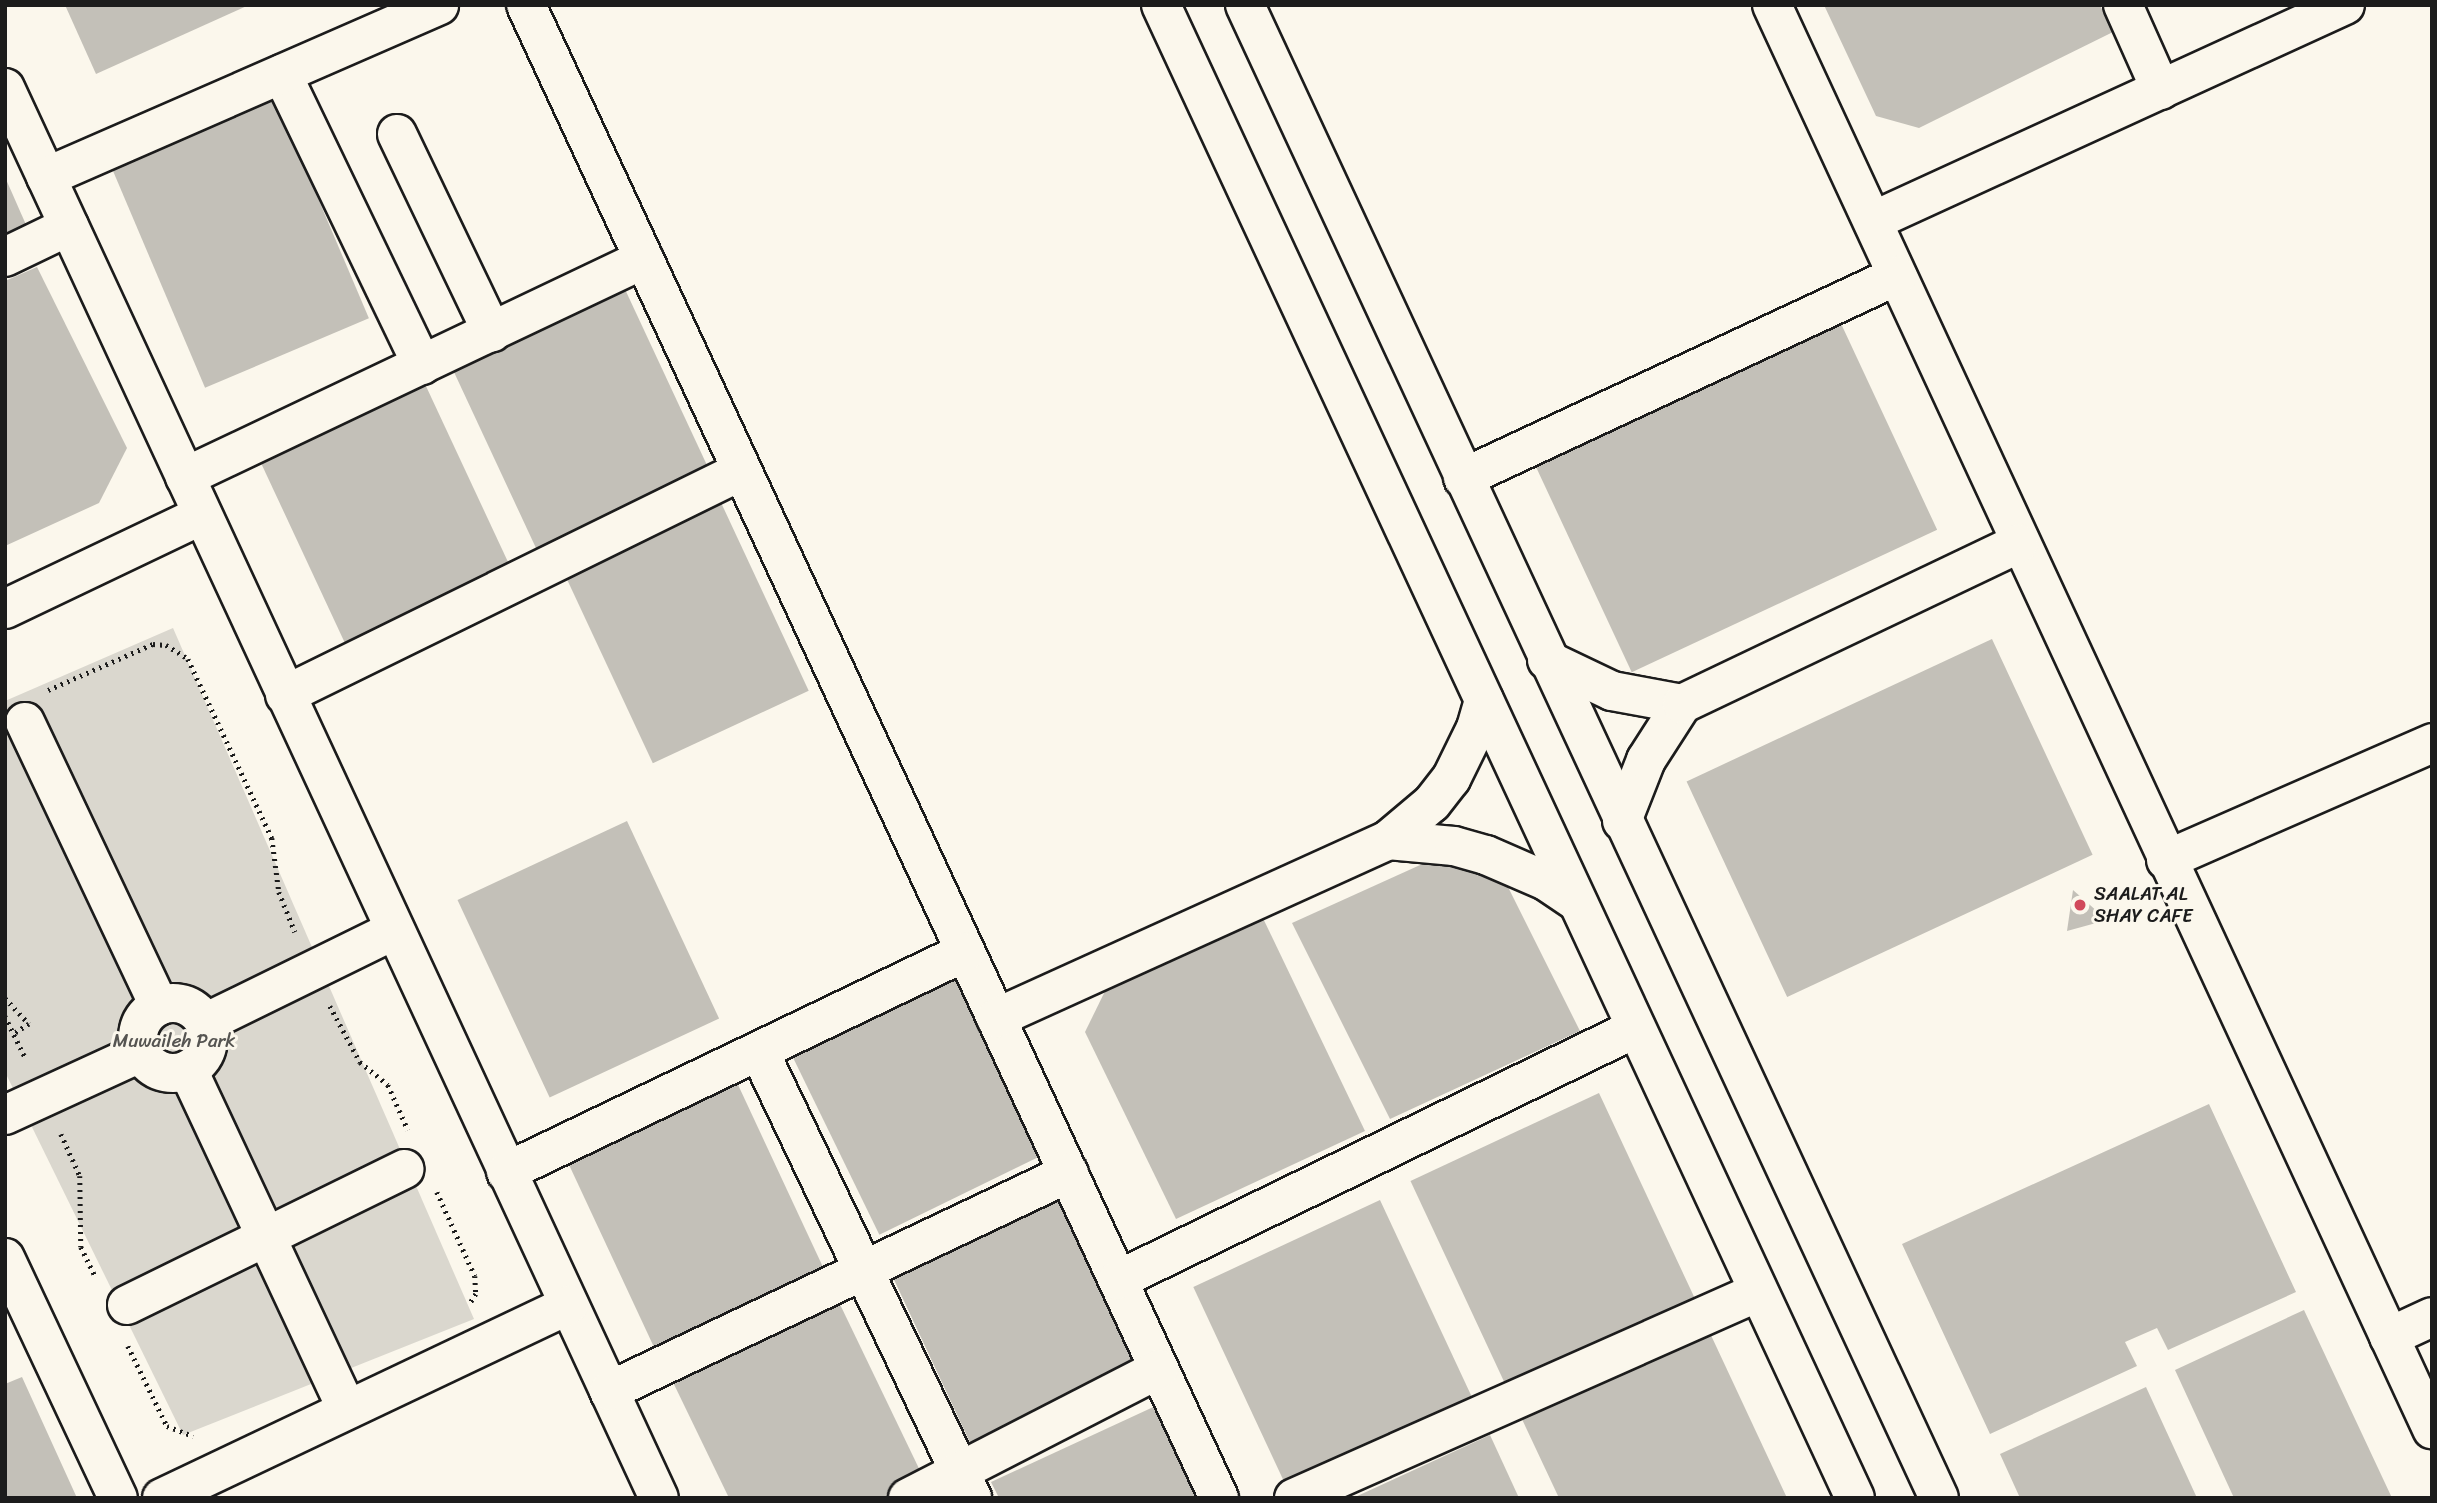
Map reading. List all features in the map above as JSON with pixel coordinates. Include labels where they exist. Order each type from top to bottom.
[{"type":"street","points":[[46,177],[439,5]]},
{"type":"street","points":[[1161,5],[1484,699],[1574,900],[1855,1498]]},
{"type":"street","points":[[1245,5],[1547,660],[1939,1498]]},
{"type":"street","points":[[1772,5],[2019,543],[2432,1429]]},
{"type":"street","points":[[2123,5],[2161,90]]},
{"type":"street","points":[[1873,221],[2346,5]]},
{"type":"street","points":[[538,9],[644,259],[1219,1498]]},
{"type":"street","points":[[282,74],[422,365]]},
{"type":"street","points":[[5,88],[393,931],[659,1498]]},
{"type":"street","points":[[397,134],[492,331]]},
{"type":"street","points":[[5,257],[69,226]]},
{"type":"street","points":[[185,477],[644,259]]},
{"type":"street","points":[[1463,478],[1897,276]]},
{"type":"street","points":[[285,695],[741,471]]},
{"type":"street","points":[[5,609],[202,514]]},
{"type":"street","points":[[1622,821],[1646,760],[1682,704],[2019,543]]},
{"type":"street","points":[[1547,660],[1612,691],[1682,704]]},
{"type":"street","points":[[996,1018],[1388,840],[1432,803],[1451,779],[1476,727],[1484,699]]},
{"type":"street","points":[[34,707],[159,1006]]},
{"type":"street","points":[[2166,860],[2432,743]]},
{"type":"street","points":[[1388,840],[1454,846],[1486,855],[1546,881],[1574,900]]},
{"type":"street","points":[[205,1023],[393,931]]},
{"type":"street","points":[[506,1172],[965,952]]},
{"type":"street","points":[[186,1005],[205,1023],[206,1051],[188,1070],[161,1071],[142,1052],[141,1026],[159,1006],[186,1005]]},
{"type":"street","points":[[1118,1280],[1634,1028]]},
{"type":"street","points":[[758,1051],[966,1485]]},
{"type":"street","points":[[5,1115],[142,1052]]},
{"type":"street","points":[[188,1070],[347,1409]]},
{"type":"street","points":[[127,1305],[416,1164]]},
{"type":"street","points":[[609,1391],[1069,1173]]},
{"type":"street","points":[[5,1258],[118,1498]]},
{"type":"street","points":[[1294,1498],[1758,1292]]},
{"type":"street","points":[[162,1498],[568,1305]]},
{"type":"street","points":[[2389,1337],[2432,1317]]},
{"type":"street","points":[[908,1498],[966,1485],[1159,1368]]},
{"type":"path","points":[[34,707],[153,644],[166,645],[188,659],[272,838],[282,901],[313,971],[350,1047],[388,1085],[416,1164],[475,1276]]},
{"type":"path","points":[[5,998],[29,1024],[15,1033]]},
{"type":"green space","name":"Muwaileh Park","points":[[173,628],[474,1319],[183,1435],[5,1072],[5,701]]},
{"type":"building","points":[[65,5],[249,5],[96,74]]},
{"type":"building","points":[[1824,5],[2100,5],[2113,32],[1919,128],[1876,116]]},
{"type":"building","points":[[272,90],[369,318],[205,388],[108,160]]},
{"type":"building","points":[[5,177],[27,227],[5,236]]},
{"type":"building","points":[[37,267],[127,448],[99,503],[5,546],[5,281]]},
{"type":"building","points":[[623,285],[713,477],[540,557],[451,365]]},
{"type":"building","points":[[1837,315],[1937,530],[1632,672],[1532,457]]},
{"type":"building","points":[[425,384],[511,568],[346,645],[260,461]]},
{"type":"building","points":[[717,494],[809,691],[653,763],[561,567]]},
{"type":"building","points":[[1992,639],[2093,855],[1787,997],[1687,781]]},
{"type":"building","points":[[627,821],[719,1019],[550,1098],[458,900]]},
{"type":"building","points":[[1440,856],[1503,877],[1580,1031],[1390,1119],[1292,923]]},
{"type":"building","name":"SAALAT AL SHAY CAFE","points":[[2073,890],[2107,920],[2067,931]]},
{"type":"building","points":[[1260,912],[1365,1131],[1176,1219],[1085,1032],[1110,981]]},
{"type":"building","points":[[962,973],[1049,1152],[879,1235],[792,1056]]},
{"type":"building","points":[[733,1074],[825,1271],[655,1350],[564,1153]]},
{"type":"building","points":[[1599,1093],[1695,1298],[1506,1386],[1410,1181]]},
{"type":"building","points":[[2209,1104],[2296,1292],[2168,1350],[2157,1328],[2125,1342],[2137,1366],[1990,1434],[1902,1244]]},
{"type":"building","points":[[1062,1195],[1142,1366],[971,1446],[892,1274]]},
{"type":"building","points":[[1380,1200],[1473,1400],[1287,1487],[1193,1287]]},
{"type":"building","points":[[835,1294],[925,1481],[890,1498],[729,1498],[669,1374]]},
{"type":"building","points":[[2304,1310],[2392,1498],[2234,1498],[2175,1370]]},
{"type":"building","points":[[1709,1331],[1787,1498],[1559,1498],[1521,1417]]},
{"type":"building","points":[[22,1377],[77,1498],[5,1498],[5,1384]]},
{"type":"building","points":[[2146,1387],[2197,1498],[2020,1498],[2000,1454]]},
{"type":"building","points":[[1162,1403],[1206,1498],[999,1498],[991,1482]]},
{"type":"building","points":[[1490,1435],[1519,1498],[1353,1498]]},
{"type":"place","name":"SAALAT AL SHAY CAFE","points":[[2080,905]]}]
